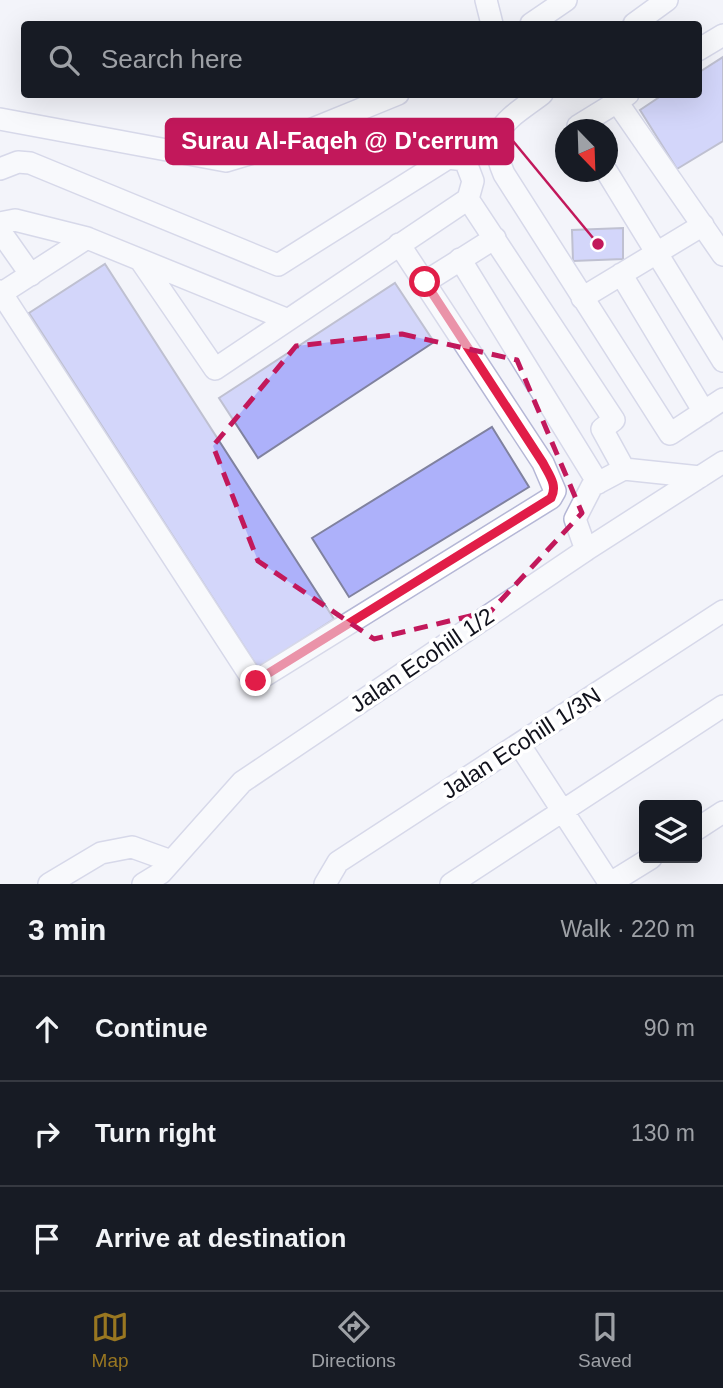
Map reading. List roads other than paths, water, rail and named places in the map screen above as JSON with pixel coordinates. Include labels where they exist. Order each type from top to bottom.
[{"type":"street","points":[[486,0],[491,21]]},
{"type":"street","points":[[535,21],[566,0]]},
{"type":"street","points":[[638,21],[667,0]]},
{"type":"street","points":[[702,48],[723,35]]},
{"type":"street","points":[[0,119],[226,161],[256,152],[388,98]]},
{"type":"street","points":[[537,98],[504,123],[496,137],[496,155],[504,174],[670,435],[723,399]]},
{"type":"street","points":[[589,119],[623,98],[723,255]]},
{"type":"street","points":[[0,169],[18,162],[30,163],[278,265],[449,158],[465,160],[470,169],[473,190],[468,199],[215,369],[141,261]]},
{"type":"street","points":[[613,182],[723,361]]},
{"type":"street","points":[[468,199],[614,420],[543,463]]},
{"type":"street","points":[[0,223],[15,220],[87,238],[286,319]]},
{"type":"street","points":[[582,298],[703,225]]},
{"type":"street","points":[[0,231],[30,275]]},
{"type":"street","points":[[87,238],[1,292],[256,681],[551,498],[554,484],[543,463],[399,244]]},
{"type":"street","points":[[425,282],[495,238]]},
{"type":"street","points":[[460,259],[598,483]]},
{"type":"street","points":[[621,274],[704,412]]},
{"type":"street","points":[[602,429],[624,469]]},
{"type":"street","name":"Jalan Ecohill 1/2","points":[[143,884],[161,873],[242,782],[586,550],[723,462]]},
{"type":"street","points":[[586,550],[575,519],[592,486],[624,469],[700,477]]},
{"type":"street","name":"Jalan Ecohill 1/3N","points":[[325,883],[338,862],[723,611]]},
{"type":"street","points":[[451,884],[723,706]]},
{"type":"street","points":[[519,744],[610,884],[643,863]]},
{"type":"street","points":[[702,826],[723,812]]},
{"type":"street","points":[[49,884],[102,853],[132,847],[171,861]]},
{"type":"place","name":"Surau Al-Faqeh @ D'cerrum","points":[[598,244]]}]
